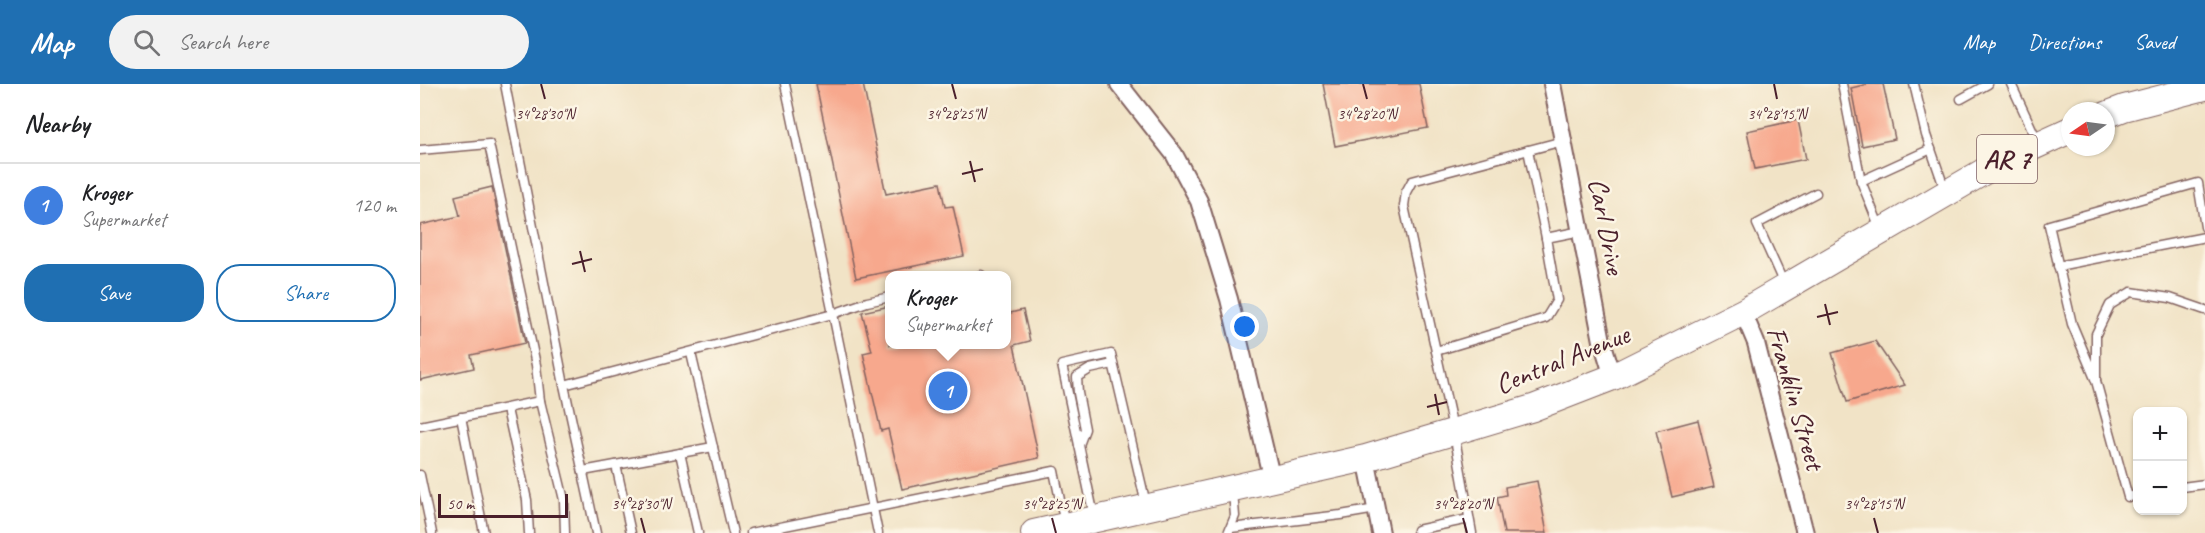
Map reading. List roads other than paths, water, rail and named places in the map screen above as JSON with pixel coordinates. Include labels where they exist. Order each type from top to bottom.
[{"type":"main road","points":[[2115,112],[2196,87]]},
{"type":"main road","name":"Central Avenue","points":[[1034,533],[1066,529],[1095,519],[1366,458],[1533,408],[1612,377],[1743,312],[2002,161],[2061,134]]},
{"type":"street","points":[[1119,84],[1174,154],[1199,201],[1229,299],[1272,480]]},
{"type":"street","name":"Carl Drive","points":[[1552,84],[1602,341],[1612,377]]},
{"type":"street","name":"Franklin Street","points":[[1743,312],[1756,343],[1805,533]]},
{"type":"street","points":[[1366,458],[1381,533]]},
{"type":"lane","points":[[505,84],[564,385],[596,533]]},
{"type":"lane","points":[[785,84],[878,533]]},
{"type":"lane","points":[[1842,84],[1861,181],[1882,232]]},
{"type":"lane","points":[[1914,84],[1931,149],[1947,194]]},
{"type":"lane","points":[[1961,99],[1988,84]]},
{"type":"lane","points":[[2011,84],[2039,144]]},
{"type":"lane","points":[[1472,533],[1454,433],[1404,206],[1406,192],[1412,181],[1563,141]]},
{"type":"lane","points":[[420,150],[489,144],[536,364],[540,401],[564,500],[565,533]]},
{"type":"lane","points":[[1861,181],[1931,149]]},
{"type":"lane","points":[[1436,351],[1546,318],[1557,300],[1528,150]]},
{"type":"lane","points":[[2133,496],[2128,497],[2096,381],[2072,324],[2049,225],[2198,183],[2205,227]]},
{"type":"lane","points":[[1786,287],[1757,224],[1816,193]]},
{"type":"lane","points":[[1546,238],[1581,231]]},
{"type":"lane","points":[[2058,267],[2205,237]]},
{"type":"lane","points":[[2096,381],[2096,334],[2110,305],[2132,292],[2170,298],[2205,310]]},
{"type":"lane","points":[[564,385],[691,353],[885,298]]},
{"type":"lane","points":[[691,353],[733,533]]},
{"type":"lane","points":[[1095,519],[1062,365],[1111,354],[1147,508]]},
{"type":"lane","points":[[1079,445],[1085,429],[1077,377],[1090,369],[1113,364]]},
{"type":"lane","points":[[420,426],[540,401]]},
{"type":"lane","points":[[507,409],[527,500],[529,533]]},
{"type":"lane","points":[[461,417],[484,533]]},
{"type":"lane","points":[[583,471],[712,447]]},
{"type":"lane","points":[[680,453],[698,533]]},
{"type":"lane","points":[[616,465],[630,533]]},
{"type":"lane","points":[[752,533],[1054,471],[1066,529]]},
{"type":"lane","points":[[420,475],[432,533]]},
{"type":"lane","points":[[2187,487],[2205,484]]},
{"type":"lane","points":[[1233,489],[1235,516],[1230,530],[1376,508]]},
{"type":"lane","points":[[1418,533],[1417,530],[1469,519]]},
{"type":"place","name":"Kroger","points":[[948,391]]}]
